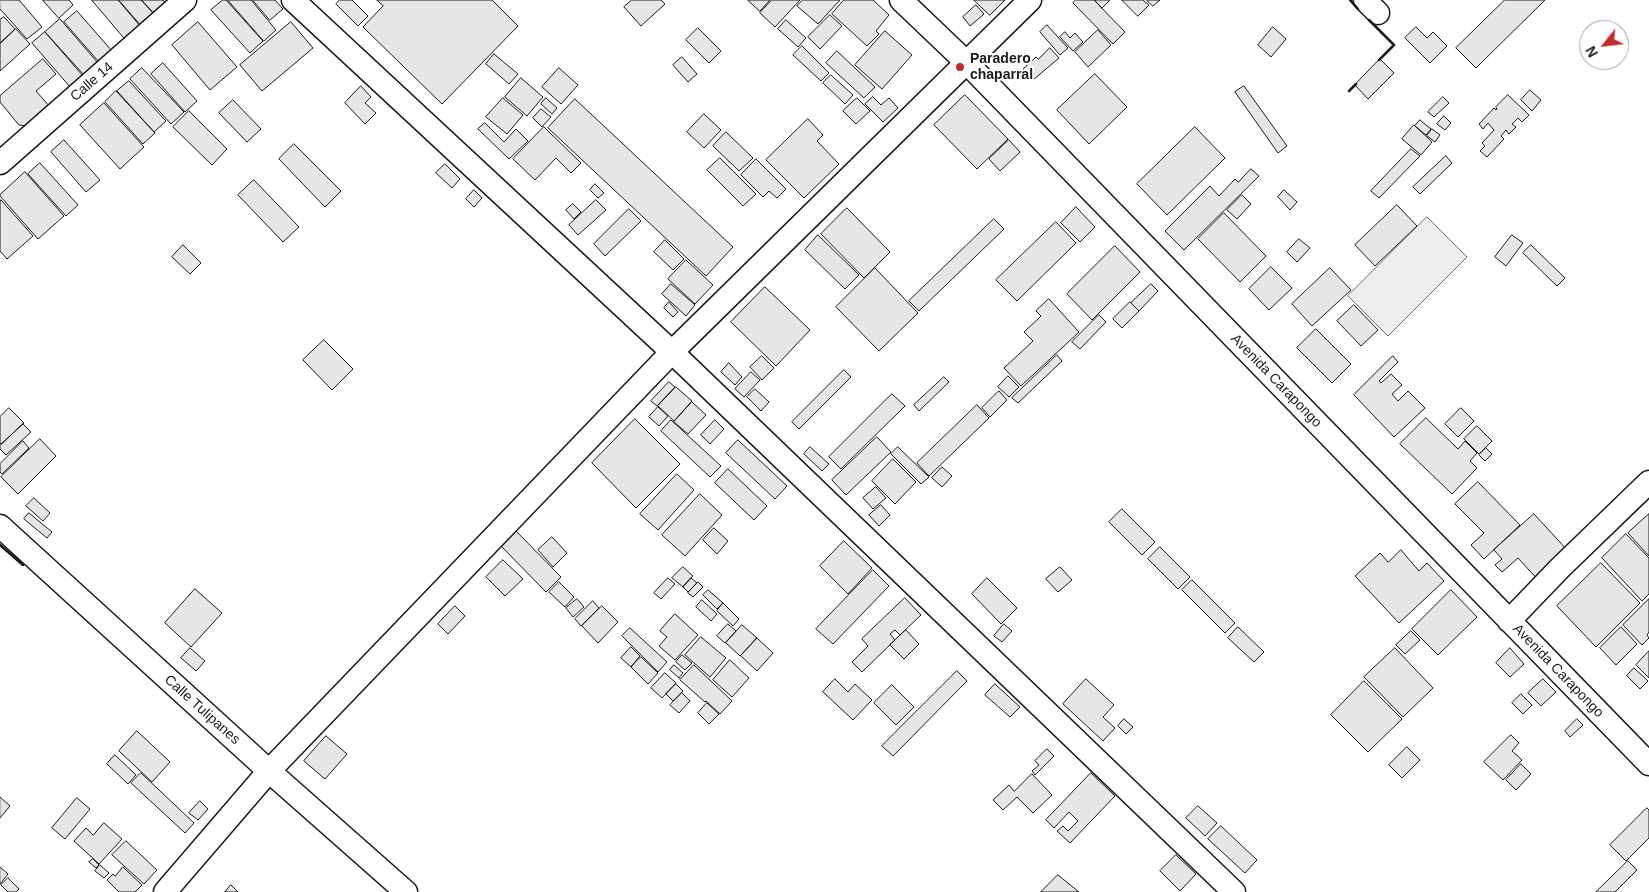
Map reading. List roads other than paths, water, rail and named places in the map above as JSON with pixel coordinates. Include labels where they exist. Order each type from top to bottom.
[{"type":"street","name":"Calle 14","points":[[4,152],[185,0]]},
{"type":"street","points":[[293,0],[672,352],[1234,892]]},
{"type":"street","name":"Avenida Carapongo","points":[[901,0],[967,63],[1649,764]]},
{"type":"street","points":[[165,892],[269,771],[672,352],[1030,0]]},
{"type":"street","points":[[1509,621],[1560,568],[1649,482]]},
{"type":"street","name":"Calle Tulipanes","points":[[0,526],[269,771],[406,892]]},
{"type":"place","name":"Paradero chaparral","points":[[960,67]]}]
